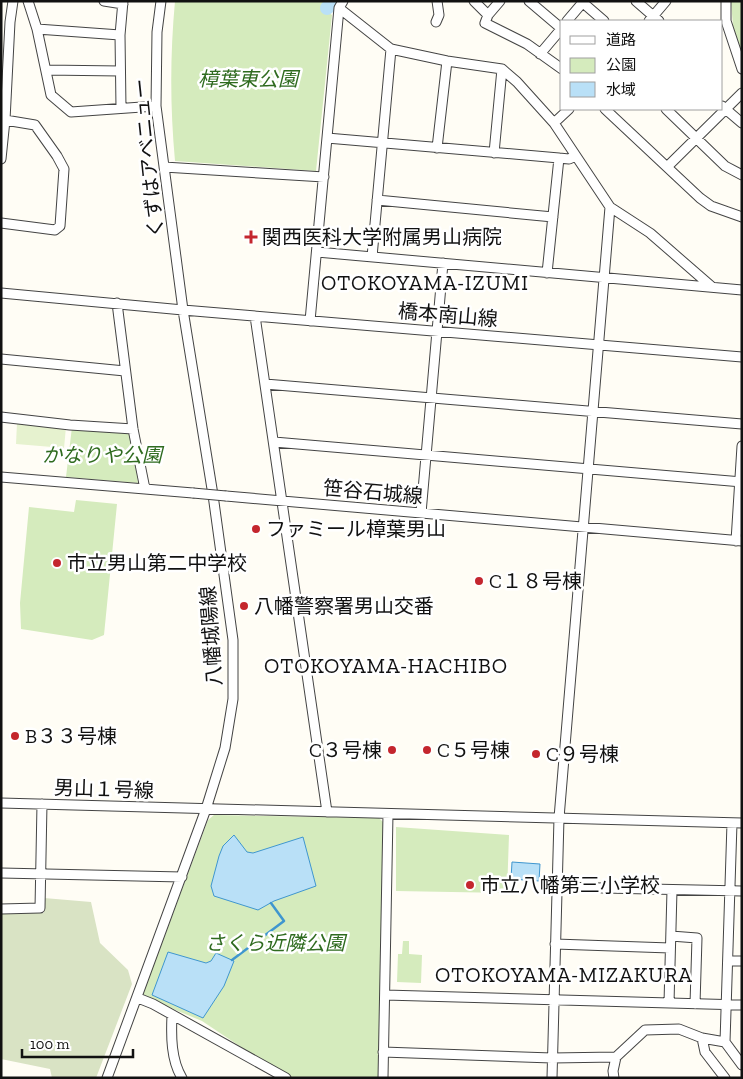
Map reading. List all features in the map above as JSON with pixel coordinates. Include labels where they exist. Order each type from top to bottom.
[{"type":"street","points":[[1,158],[5,120],[6,34],[13,1]]},
{"type":"street","points":[[28,1],[38,29],[51,95],[71,112],[156,106]]},
{"type":"street","points":[[104,1],[123,2],[120,36],[121,108]]},
{"type":"street","name":"くずはアベニュー","points":[[161,1],[157,32],[156,106],[183,310]]},
{"type":"street","points":[[436,22],[439,15],[437,1]]},
{"type":"street","points":[[474,1],[488,15]]},
{"type":"street","points":[[500,1],[488,15],[485,23],[527,44],[560,68]]},
{"type":"street","points":[[529,1],[560,25]]},
{"type":"street","points":[[636,1],[654,19],[666,1]]},
{"type":"street","points":[[726,1],[724,21],[742,69]]},
{"type":"street","points":[[569,20],[583,2],[603,20]]},
{"type":"street","points":[[341,5],[391,49],[502,69],[517,82],[554,123],[610,207],[650,234],[712,287]]},
{"type":"street","points":[[310,321],[341,5]]},
{"type":"street","points":[[38,29],[120,36]]},
{"type":"street","points":[[540,54],[560,31]]},
{"type":"street","points":[[372,257],[391,49]]},
{"type":"street","points":[[437,148],[447,60]]},
{"type":"street","points":[[494,153],[502,69]]},
{"type":"street","points":[[46,70],[120,71]]},
{"type":"street","points":[[742,93],[723,108],[742,123]]},
{"type":"street","points":[[554,123],[568,110]]},
{"type":"street","points":[[607,110],[700,198],[711,206],[742,217]]},
{"type":"street","points":[[667,110],[725,166],[742,175]]},
{"type":"street","points":[[667,167],[721,110]]},
{"type":"street","points":[[1,223],[55,230],[60,226],[64,169],[35,125],[5,120]]},
{"type":"street","points":[[327,138],[569,159],[576,156]]},
{"type":"street","points":[[547,273],[559,158]]},
{"type":"street","points":[[164,167],[324,177]]},
{"type":"street","points":[[377,200],[552,217]]},
{"type":"street","points":[[552,1078],[559,818],[610,207]]},
{"type":"street","points":[[317,252],[742,290]]},
{"type":"street","points":[[421,514],[443,263]]},
{"type":"street","name":"橋本南山線","points":[[1,293],[742,357]]},
{"type":"street","points":[[117,303],[133,429],[145,489]]},
{"type":"street","name":"八幡城陽線","points":[[107,1078],[206,809],[225,748],[233,699],[233,640],[183,310]]},
{"type":"street","points":[[256,316],[327,812]]},
{"type":"street","points":[[1,359],[125,371]]},
{"type":"street","points":[[265,384],[742,424]]},
{"type":"street","points":[[1,417],[70,425],[133,429]]},
{"type":"street","points":[[274,442],[740,482]]},
{"type":"street","points":[[739,541],[742,446]]},
{"type":"street","name":"笹谷石城線","points":[[1,477],[739,541]]},
{"type":"street","name":"男山１号線","points":[[1,803],[742,823]]},
{"type":"street","points":[[1,908],[40,908],[42,804]]},
{"type":"street","points":[[383,1078],[388,814]]},
{"type":"street","points":[[732,823],[728,891],[725,1042],[742,1065]]},
{"type":"street","points":[[1,873],[182,877]]},
{"type":"street","points":[[557,887],[742,891]]},
{"type":"street","points":[[668,1003],[672,890]]},
{"type":"street","points":[[671,936],[697,938],[695,1004]]},
{"type":"street","points":[[555,944],[670,948]]},
{"type":"street","points":[[728,961],[742,961]]},
{"type":"street","points":[[385,995],[742,1005]]},
{"type":"street","points":[[138,998],[153,1004],[286,1078]]},
{"type":"street","points":[[172,1015],[172,1043],[182,1078]]},
{"type":"street","points":[[614,1078],[613,1071],[616,1057],[646,1030],[679,1029],[702,1038],[725,1042]]},
{"type":"street","points":[[702,1038],[705,1052],[725,1078]]},
{"type":"street","points":[[383,1052],[552,1058],[616,1057]]},
{"type":"green space","name":"樟葉東公園","points":[[175,1],[330,1],[323,8],[332,15],[316,171],[175,161],[171,81]]},
{"type":"green space","points":[[731,1],[742,1],[742,53],[733,26]]},
{"type":"green space","points":[[17,423],[66,427],[64,448],[16,444]]},
{"type":"green space","name":"かなりや公園","points":[[72,427],[130,431],[138,483],[66,477]]},
{"type":"green space","name":"市立男山第二中学校","points":[[76,500],[117,504],[104,635],[92,640],[21,629],[20,603],[29,507],[74,512]]},
{"type":"green space","name":"さくら近隣公園","points":[[214,815],[379,818],[384,823],[379,1078],[293,1078],[277,1071],[202,1021],[149,999],[143,994],[208,820]]},
{"type":"green space","points":[[396,827],[509,835],[507,893],[396,891]]},
{"type":"green space","points":[[44,898],[91,902],[100,943],[128,970],[132,984],[96,1078],[52,1078],[50,1069],[1,1059],[1,913],[44,913]]},
{"type":"green space","points":[[403,941],[409,941],[409,954],[422,955],[421,983],[397,982],[398,954],[402,954]]},
{"type":"water","points":[[234,835],[247,852],[253,853],[303,837],[316,886],[274,901],[258,910],[214,896],[211,886],[219,856],[223,846]]},
{"type":"water","points":[[512,862],[540,864],[539,881],[511,879]]},
{"type":"water","points":[[168,952],[206,963],[211,961],[216,953],[234,961],[224,986],[203,1018],[152,995]]},
{"type":"waterway","points":[[327,8],[334,1]]},
{"type":"waterway","points":[[232,960],[284,921],[271,903]]},
{"type":"place","name":"関西医科大学附属男山病院","points":[[251,237]]},
{"type":"place","name":"ファミール樟葉男山","points":[[256,529]]},
{"type":"place","name":"市立男山第二中学校","points":[[57,563]]},
{"type":"place","name":"C１８号棟","points":[[479,581]]},
{"type":"place","name":"八幡警察署男山交番","points":[[244,606]]},
{"type":"place","name":"B３３号棟","points":[[15,736]]},
{"type":"place","name":"C３号棟","points":[[392,750]]},
{"type":"place","name":"C５号棟","points":[[427,750]]},
{"type":"place","name":"C９号棟","points":[[536,754]]},
{"type":"place","name":"市立八幡第三小学校","points":[[470,885]]},
{"type":"district","name":"OTOKOYAMA-IZUMI","points":[[425,283]]},
{"type":"district","name":"OTOKOYAMA-HACHIBO","points":[[386,666]]},
{"type":"district","name":"OTOKOYAMA-MIZAKURA","points":[[564,975]]}]
